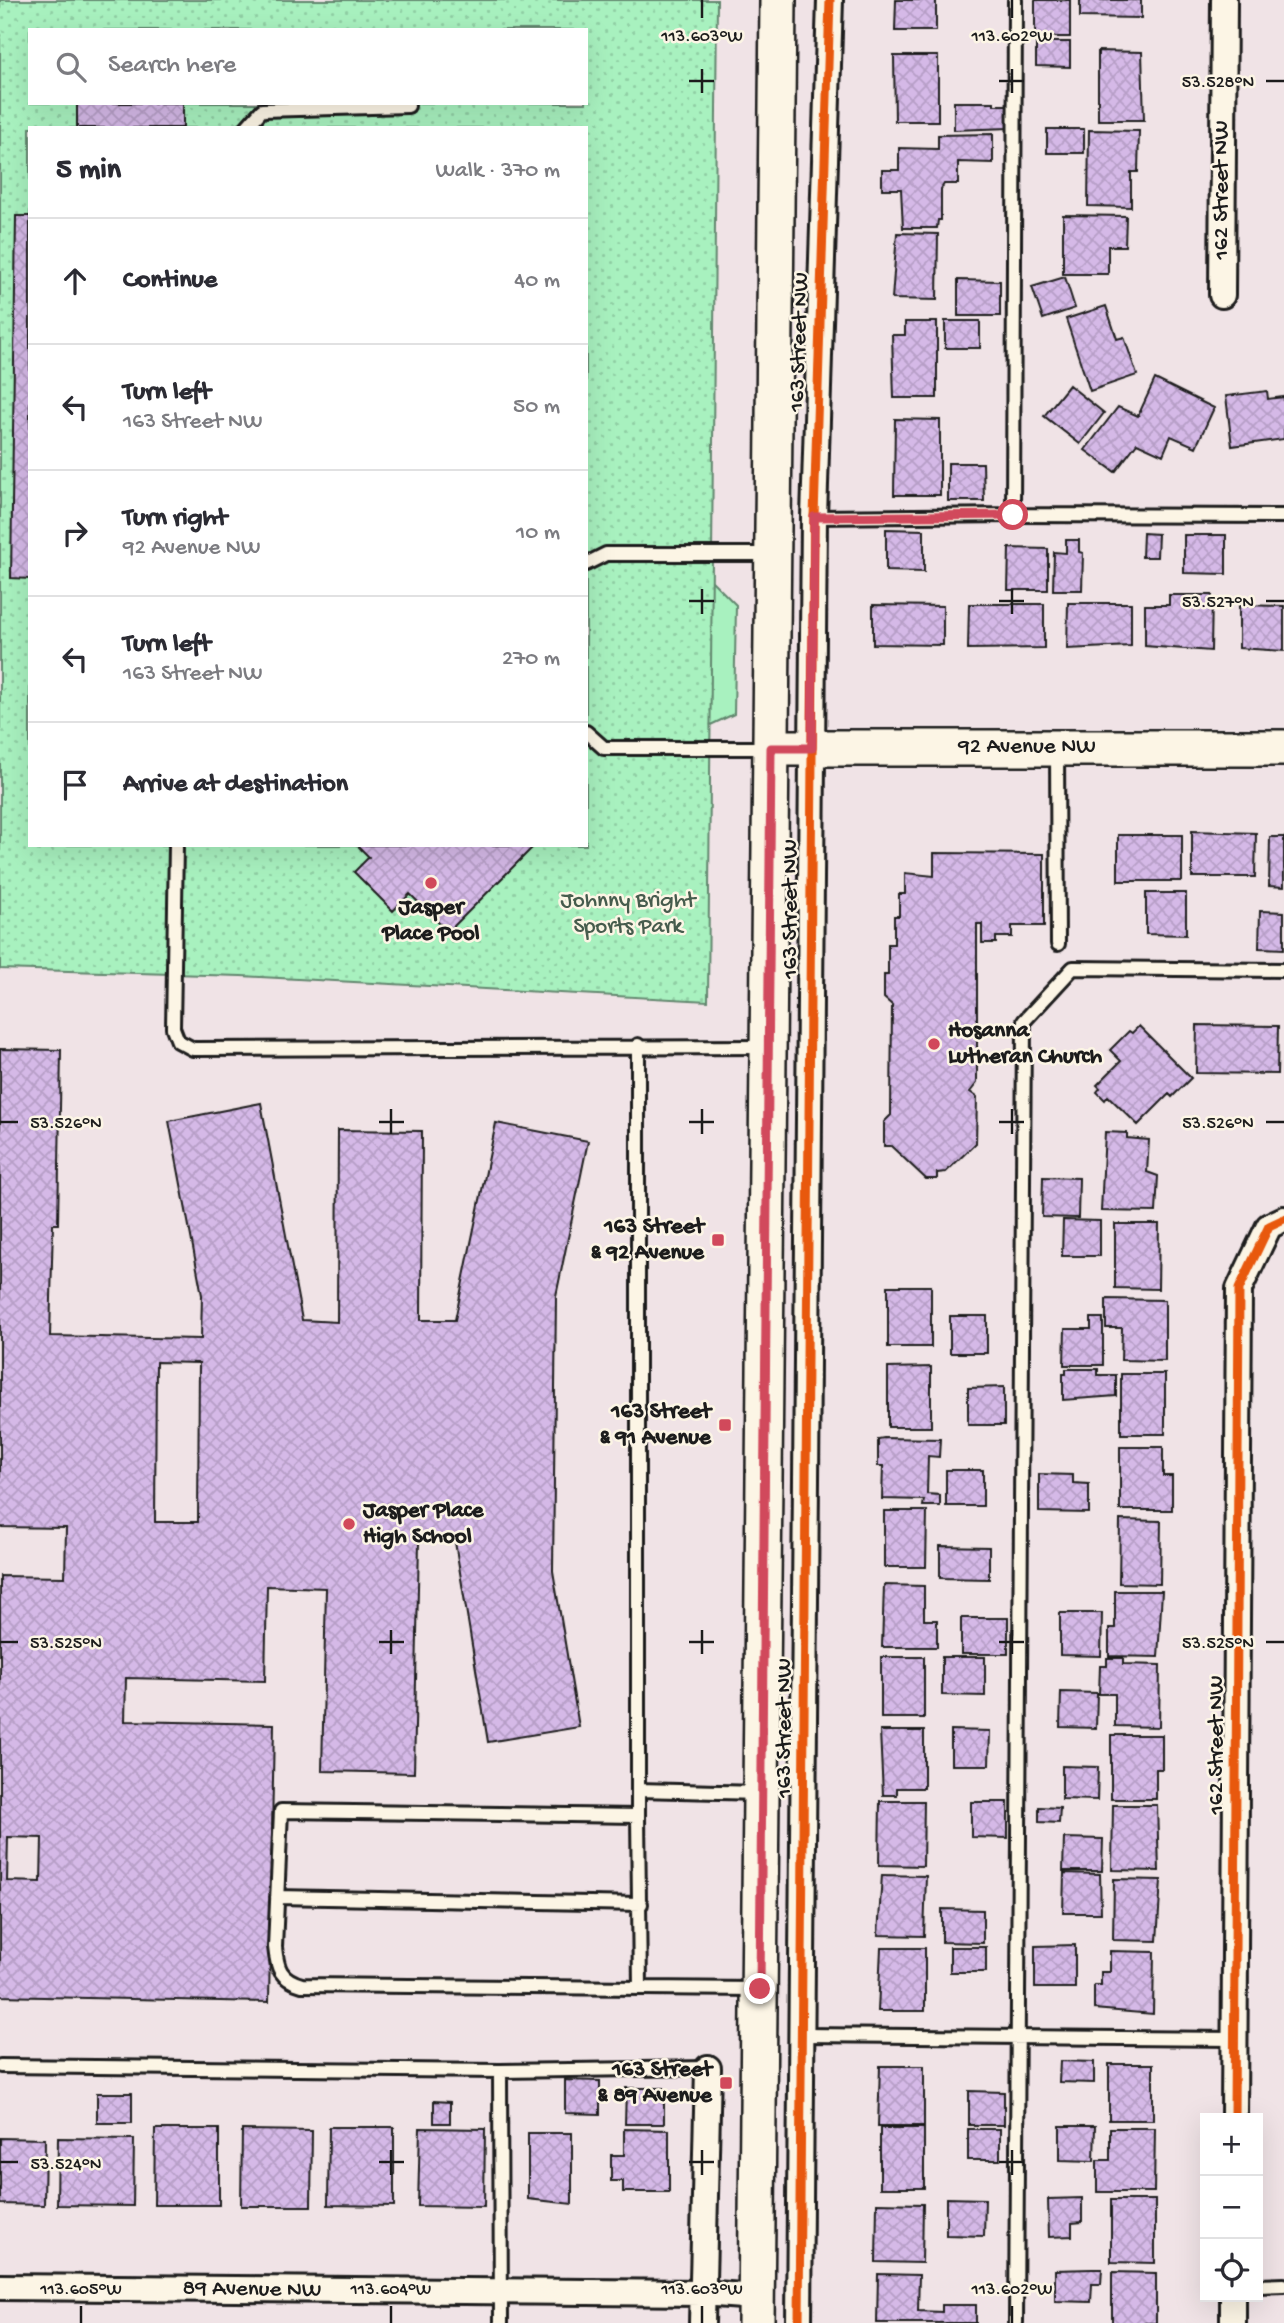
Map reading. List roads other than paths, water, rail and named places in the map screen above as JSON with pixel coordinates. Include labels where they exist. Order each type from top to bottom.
[{"type":"main road","name":"163 Street NW","points":[[756,2310],[778,0]]},
{"type":"main road","name":"92 Avenue NW","points":[[771,748],[1284,748]]},
{"type":"street","name":"163 Street NW","points":[[799,2323],[814,517],[830,0]]},
{"type":"street","name":"162 Street NW","points":[[1222,295],[1224,0]]},
{"type":"street","name":"162 Street NW","points":[[1234,2113],[1239,1289],[1269,1226],[1284,1219]]},
{"type":"street","points":[[702,2323],[708,2068]]},
{"type":"street","name":"89 Avenue NW","points":[[0,2287],[702,2293],[756,2310]]},
{"type":"street","points":[[1233,2302],[1233,2323]]},
{"type":"lane","points":[[1013,515],[1015,0]]},
{"type":"lane","points":[[248,126],[262,110],[408,106]]},
{"type":"lane","points":[[814,517],[1284,516]]},
{"type":"lane","points":[[588,563],[606,554],[772,554]]},
{"type":"lane","points":[[588,734],[604,748],[771,748]]},
{"type":"lane","points":[[1057,747],[1058,944]]},
{"type":"lane","points":[[176,847],[173,1027],[178,1041],[193,1049],[638,1045],[769,1047]]},
{"type":"lane","points":[[1016,2323],[1024,1021],[1073,968],[1284,970]]},
{"type":"lane","points":[[638,1045],[640,1988]]},
{"type":"lane","points":[[638,1790],[763,1794]]},
{"type":"lane","points":[[638,1816],[281,1811],[275,1947],[277,1968],[288,1981],[295,1983],[760,1989]]},
{"type":"lane","points":[[277,1897],[641,1904]]},
{"type":"lane","points":[[802,2035],[1235,2039]]},
{"type":"lane","points":[[0,2066],[500,2071],[708,2068]]},
{"type":"lane","points":[[500,2071],[501,2323]]},
{"type":"lane","points":[[1263,2286],[1284,2285]]},
{"type":"place","name":"Jasper Place Pool","points":[[431,883]]},
{"type":"place","name":"Hosanna Lutheran Church","points":[[934,1044]]},
{"type":"place","name":"163 Street & 92 Avenue","points":[[718,1240]]},
{"type":"place","name":"163 Street & 91 Avenue","points":[[725,1425]]},
{"type":"place","name":"Jasper Place High School","points":[[349,1524]]},
{"type":"place","name":"163 Street & 89 Avenue","points":[[726,2083]]},
{"type":"park label","name":"Johnny Bright Sports Park","points":[[628,914]]}]
